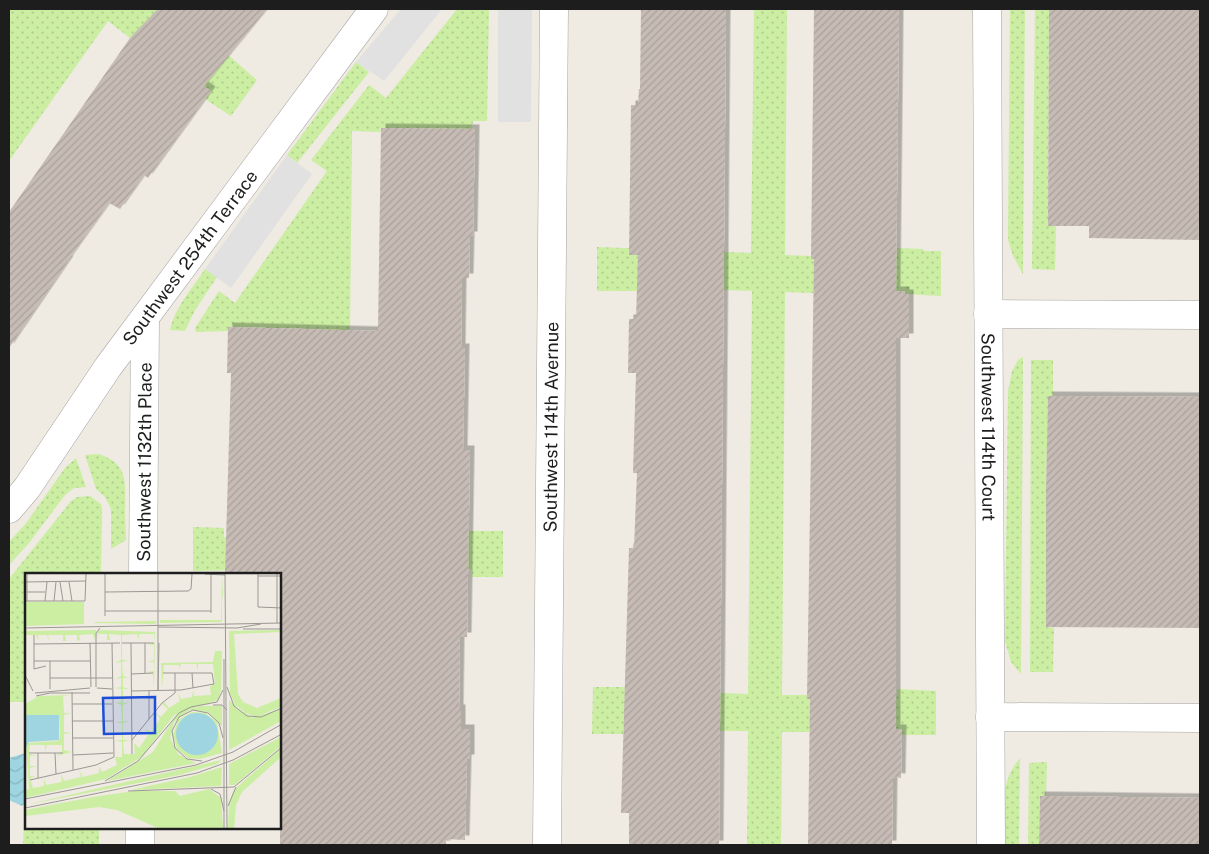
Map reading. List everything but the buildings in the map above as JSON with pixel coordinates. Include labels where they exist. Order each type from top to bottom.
[{"type":"street","name":"Southwest 254th Terrace","points":[[9,509],[27,488],[108,367],[374,9]]},
{"type":"street","name":"Southwest 114th Avernue","points":[[547,845],[554,9]]},
{"type":"street","name":"Southwest 114th Court","points":[[987,9],[991,845]]},
{"type":"street","points":[[988,314],[1200,315]]},
{"type":"street","name":"Southwest 1132th Place","points":[[143,573],[145,318]]},
{"type":"street","points":[[990,717],[1200,718]]},
{"type":"street","points":[[140,829],[140,845]]},
{"type":"green space","points":[[9,9],[165,9],[215,50],[218,46],[257,80],[231,116],[205,99],[210,91],[132,36],[130,38],[108,21],[9,161]]},
{"type":"green space","points":[[457,9],[489,9],[487,121],[473,121],[472,129],[380,128],[381,132],[352,131],[350,332],[322,332],[321,329],[228,327],[228,331],[196,332],[195,328],[219,291],[235,303],[327,171],[311,160],[369,85],[386,98]]},
{"type":"green space","points":[[754,9],[787,9],[785,255],[811,256],[811,259],[896,259],[897,248],[941,251],[941,296],[905,294],[905,291],[814,290],[813,293],[785,292],[782,695],[807,695],[807,699],[896,702],[897,689],[936,691],[936,735],[902,735],[902,731],[810,728],[809,732],[782,732],[781,845],[747,845],[748,731],[720,731],[720,727],[623,726],[623,734],[592,734],[593,687],[625,687],[720,696],[720,693],[748,694],[752,291],[724,290],[723,288],[637,286],[637,291],[597,291],[597,247],[751,253]]},
{"type":"green space","points":[[1010,9],[1025,9],[1023,274],[1013,256],[1008,240]]},
{"type":"green space","points":[[1035,9],[1049,9],[1048,226],[1056,226],[1055,270],[1032,269]]},
{"type":"green space","points":[[356,62],[369,72],[297,163],[287,155]]},
{"type":"green space","points":[[205,269],[217,277],[195,310],[185,331],[170,330],[184,298]]},
{"type":"green space","points":[[1023,357],[1021,674],[1011,662],[1005,641],[1008,391],[1012,371],[1018,360]]},
{"type":"green space","points":[[1031,360],[1053,360],[1053,396],[1048,397],[1046,488],[1049,489],[1046,541],[1046,627],[1054,628],[1053,672],[1030,672]]},
{"type":"green space","points":[[98,454],[116,463],[124,476],[126,540],[111,549],[111,509],[105,497],[96,489],[85,455]]},
{"type":"green space","points":[[76,458],[86,487],[74,488],[65,495],[29,543],[9,565],[9,542],[27,522],[65,468]]},
{"type":"green space","points":[[90,496],[101,504],[101,573],[25,573],[25,702],[9,702],[9,579],[71,501],[77,497]]},
{"type":"green space","points":[[193,527],[224,528],[224,537],[320,538],[453,531],[503,531],[503,577],[472,577],[472,569],[378,567],[193,571]]},
{"type":"green space","points":[[1020,758],[1019,845],[1004,845],[1003,810],[1005,788],[1013,768]]},
{"type":"green space","points":[[1047,762],[1046,796],[1040,796],[1039,845],[1028,845],[1029,763]]},
{"type":"green space","points":[[24,827],[25,829],[99,829],[99,845],[29,845],[23,843]]},
{"type":"shaded area","points":[[401,9],[442,9],[384,81],[356,62]]},
{"type":"shaded area","points":[[498,9],[532,9],[531,122],[498,122]]},
{"type":"shaded area","points":[[287,155],[312,174],[231,288],[205,269]]},
{"type":"water","points":[[25,753],[25,803],[22,806],[9,800],[9,758]]}]
